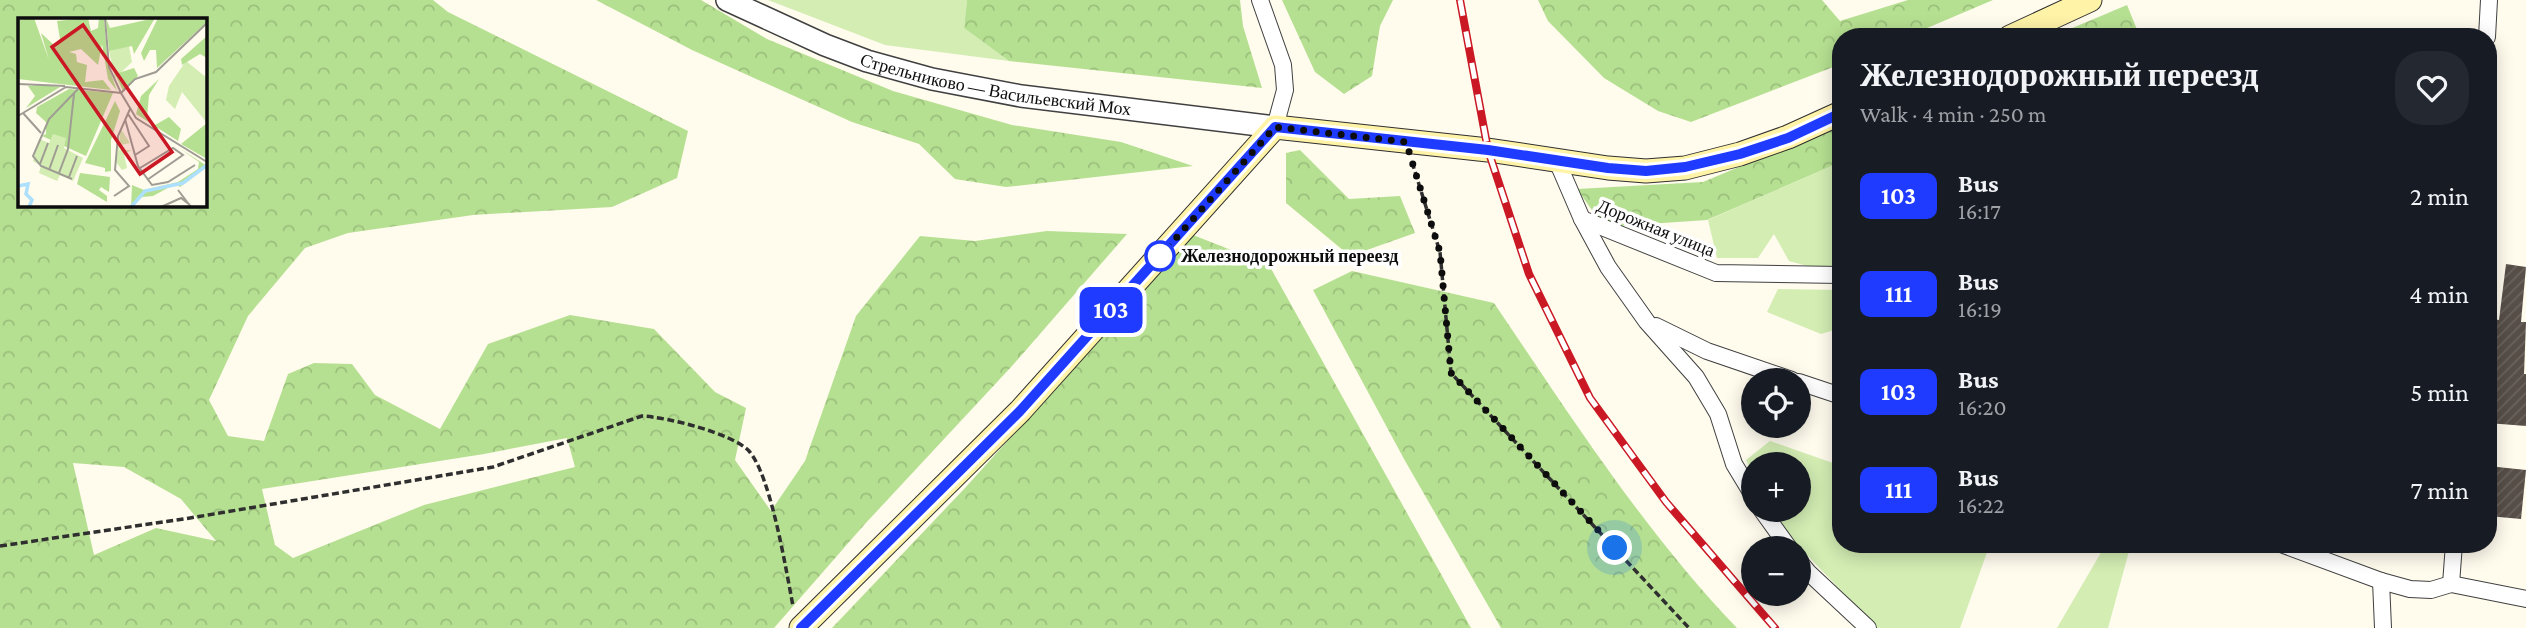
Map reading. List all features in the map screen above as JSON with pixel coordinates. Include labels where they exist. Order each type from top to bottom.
[{"type":"main road","points":[[2029,28],[2090,0]]},
{"type":"main road","points":[[798,620],[1020,411],[1275,127],[1488,150],[1627,170],[1685,167],[1740,154],[1788,138],[1832,117]]},
{"type":"street","name":"Стрельниково — Васильевский Мох","points":[[727,0],[825,46],[932,79],[1021,96],[1275,127]]},
{"type":"street","points":[[1260,0],[1283,65],[1285,90],[1275,127]]},
{"type":"street","points":[[2487,28],[2489,0]]},
{"type":"street","points":[[1557,160],[1582,219],[1608,267],[1647,322],[1696,377],[1718,414],[1734,464],[1741,476]]},
{"type":"street","name":"Дорожная улица","points":[[1582,219],[1716,273],[1832,275]]},
{"type":"street","points":[[1647,322],[1707,351],[1757,368]]},
{"type":"street","points":[[1811,386],[1832,393]]},
{"type":"street","points":[[2305,553],[2410,589],[2431,590],[2451,584],[2526,599]]},
{"type":"street","points":[[2451,584],[2453,553]]},
{"type":"street","points":[[1811,575],[1868,628]]},
{"type":"street","points":[[2381,581],[2383,628]]},
{"type":"path","points":[[1406,142],[1440,252],[1451,373],[1689,628]]},
{"type":"path","points":[[0,546],[190,518],[493,467],[642,416],[660,417],[716,433],[747,449],[759,466],[778,531],[798,620]]},
{"type":"green space","points":[[0,0],[433,0],[448,12],[688,131],[677,178],[612,207],[473,215],[348,233],[305,248],[248,316],[209,400],[228,436],[264,441],[288,374],[314,363],[352,364],[375,395],[440,429],[488,344],[570,315],[654,329],[715,392],[746,408],[735,460],[771,511],[805,461],[856,316],[920,236],[975,241],[1047,231],[1127,234],[1012,366],[864,525],[774,628],[0,628]],"holes":[[[567,438],[575,467],[424,505],[293,558],[275,545],[262,489]],[[73,463],[124,467],[181,499],[216,541],[156,528],[94,555]]]},
{"type":"green space","points":[[596,0],[701,0],[767,39],[893,91],[1012,125],[1121,142],[1193,166],[1006,187],[955,179],[919,144],[852,122],[692,50]]},
{"type":"green space","points":[[768,0],[967,0],[964,28],[1009,61],[885,45]]},
{"type":"green space","points":[[967,0],[1240,0],[1243,26],[1262,88],[1009,61],[964,28]]},
{"type":"green space","points":[[1282,0],[1393,0],[1380,26],[1372,76],[1344,94],[1315,72]]},
{"type":"green space","points":[[1538,0],[1822,0],[1840,21],[1908,0],[1993,0],[1927,28],[1832,28],[1832,67],[1691,122],[1658,111],[1604,78],[1548,21]]},
{"type":"green space","points":[[2127,5],[2136,28],[2072,28]]},
{"type":"green space","points":[[1832,128],[1832,166],[1707,220],[1604,227],[1577,189],[1703,182]]},
{"type":"green space","points":[[1300,150],[1349,199],[1400,196],[1415,233],[1350,256],[1286,203],[1286,153]]},
{"type":"green space","points":[[1832,166],[1832,273],[1789,261],[1774,234],[1758,258],[1717,258],[1708,220]]},
{"type":"green space","points":[[1193,235],[1269,265],[1471,628],[832,628],[965,488]]},
{"type":"green space","points":[[1352,271],[1494,303],[1639,512],[1670,552],[1737,628],[1501,628],[1404,459],[1313,290]]},
{"type":"green space","points":[[1778,289],[1832,290],[1832,331],[1821,334],[1767,312]]},
{"type":"green space","points":[[1770,441],[1802,452],[1756,452]]},
{"type":"green space","points":[[1811,455],[1832,463],[1832,553],[1987,553],[1960,628],[1878,628],[1811,559],[1811,536],[1789,536],[1780,522],[1811,522]]},
{"type":"green space","points":[[2101,553],[2129,553],[2108,628],[2057,628]]},
{"type":"building","points":[[2506,264],[2526,267],[2521,322],[2526,322],[2526,426],[2497,424],[2499,320]]},
{"type":"building","points":[[2497,467],[2526,470],[2521,519],[2497,517]]},
{"type":"railway","points":[[1460,0],[1488,150],[1529,274],[1590,398],[1666,502],[1775,628]]},
{"type":"bus line","name":"103","points":[[801,628],[1020,411],[1275,127],[1488,150],[1646,171],[1704,164],[1740,154],[1788,138],[1832,117]]},
{"type":"place","name":"Железнодорожный переезд","points":[[1160,256]]},
{"type":"route","points":[[1160,256],[1275,127],[1406,142],[1440,252],[1451,373],[1615,548]]}]
